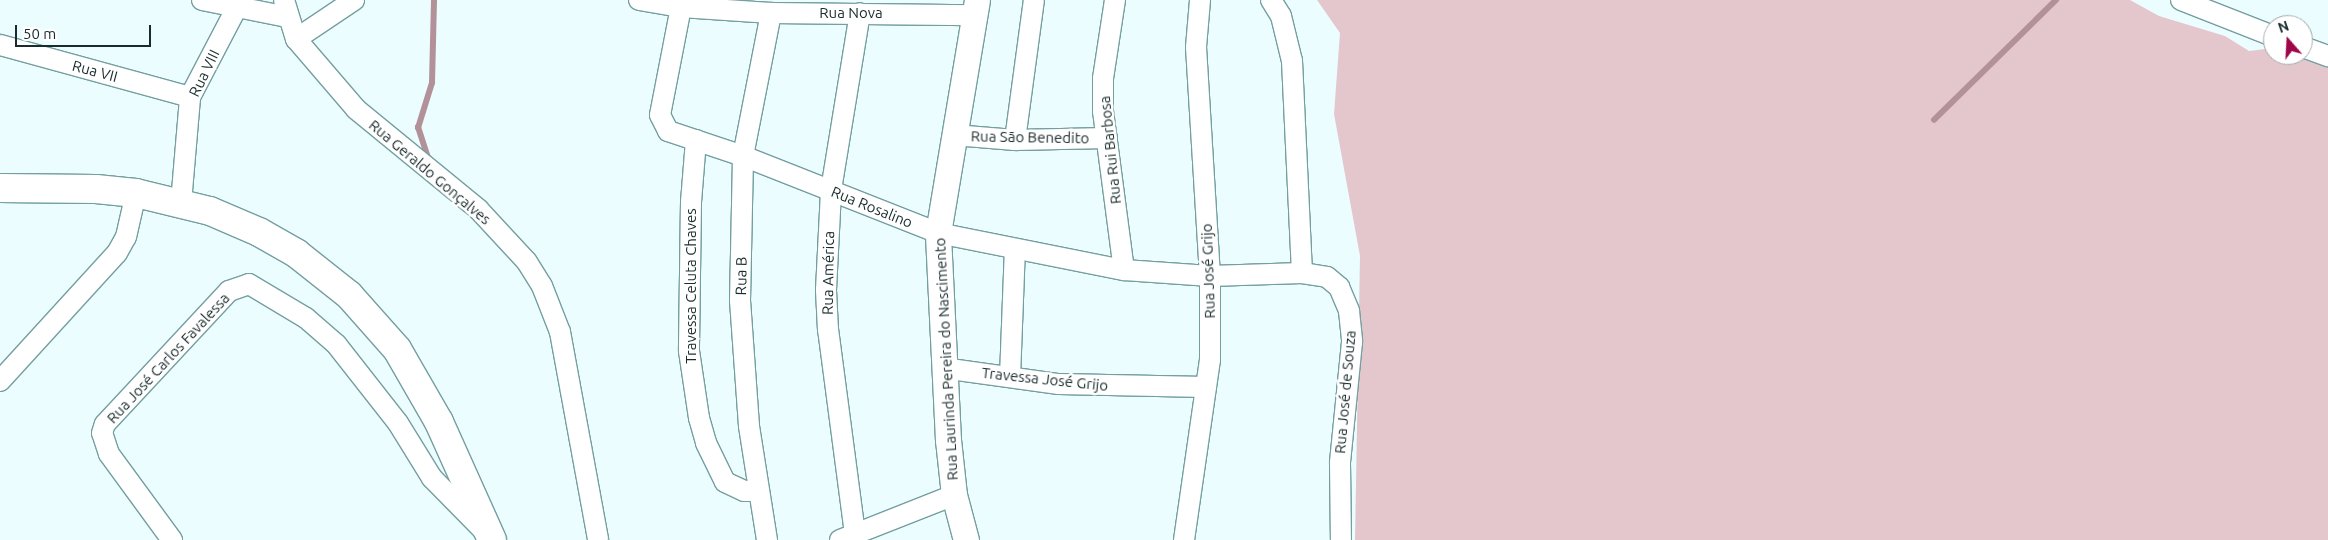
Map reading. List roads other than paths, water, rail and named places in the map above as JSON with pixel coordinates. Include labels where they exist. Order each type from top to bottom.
[{"type":"main road","points":[[0,188],[96,189],[136,193],[181,203],[237,222],[296,253],[326,275],[381,329],[414,374],[440,422],[492,539]]},
{"type":"street","name":"Rua Geraldo Gonçalves","points":[[202,0],[237,7],[286,8],[296,39],[356,109],[478,209],[527,262],[542,286],[560,332],[598,540]]},
{"type":"street","points":[[296,39],[354,0]]},
{"type":"street","name":"Rua Nova","points":[[639,0],[680,7],[771,14],[860,13],[975,8]]},
{"type":"street","points":[[1015,140],[1034,0]]},
{"type":"street","name":"Rua Rui Barbosa","points":[[1116,0],[1103,78],[1106,138],[1124,270]]},
{"type":"street","name":"Rua José Grijo","points":[[1184,540],[1210,360],[1210,276],[1196,47],[1200,0]]},
{"type":"street","points":[[1271,0],[1281,16],[1292,60],[1302,273]]},
{"type":"street","points":[[2181,0],[2200,5],[2263,32]]},
{"type":"street","name":"Rua VIII","points":[[181,203],[190,97],[237,7]]},
{"type":"street","name":"Rua Rosalino","points":[[680,7],[661,121],[668,132],[743,156],[938,233],[1124,270],[1210,276]]},
{"type":"street","name":"Rua Laurinda Pereira do Nascimento","points":[[966,540],[954,495],[943,368],[938,233],[975,8]]},
{"type":"street","name":"Rua América","points":[[860,13],[831,190],[826,290],[847,537],[954,495]]},
{"type":"street","name":"Rua B","points":[[767,540],[749,426],[740,301],[743,156],[771,14]]},
{"type":"street","name":"Rua VII","points":[[0,45],[190,97]]},
{"type":"street","points":[[2313,51],[2328,56]]},
{"type":"street","name":"Rua São Benedito","points":[[954,136],[1015,140],[1106,138]]},
{"type":"street","name":"Travessa Celuta Chaves","points":[[696,140],[691,202],[689,351],[699,418],[706,443],[725,482],[744,491],[758,491]]},
{"type":"street","points":[[0,381],[117,253],[126,236],[136,193]]},
{"type":"street","points":[[1010,376],[1015,249]]},
{"type":"street","name":"Rua José de Souza","points":[[1210,276],[1302,273],[1327,276],[1339,287],[1350,311],[1352,342],[1340,464],[1341,540]]},
{"type":"street","name":"Rua José Carlos Favalessa","points":[[172,540],[109,454],[102,433],[105,424],[230,291],[249,284],[306,318],[336,344],[398,423],[437,483],[492,539]]},
{"type":"street","name":"Travessa José Grijo","points":[[943,368],[1106,387],[1206,387]]},
{"type":"waterway","points":[[428,158],[418,128],[432,83],[434,0]]},
{"type":"waterway","points":[[1934,120],[2056,0]]}]
